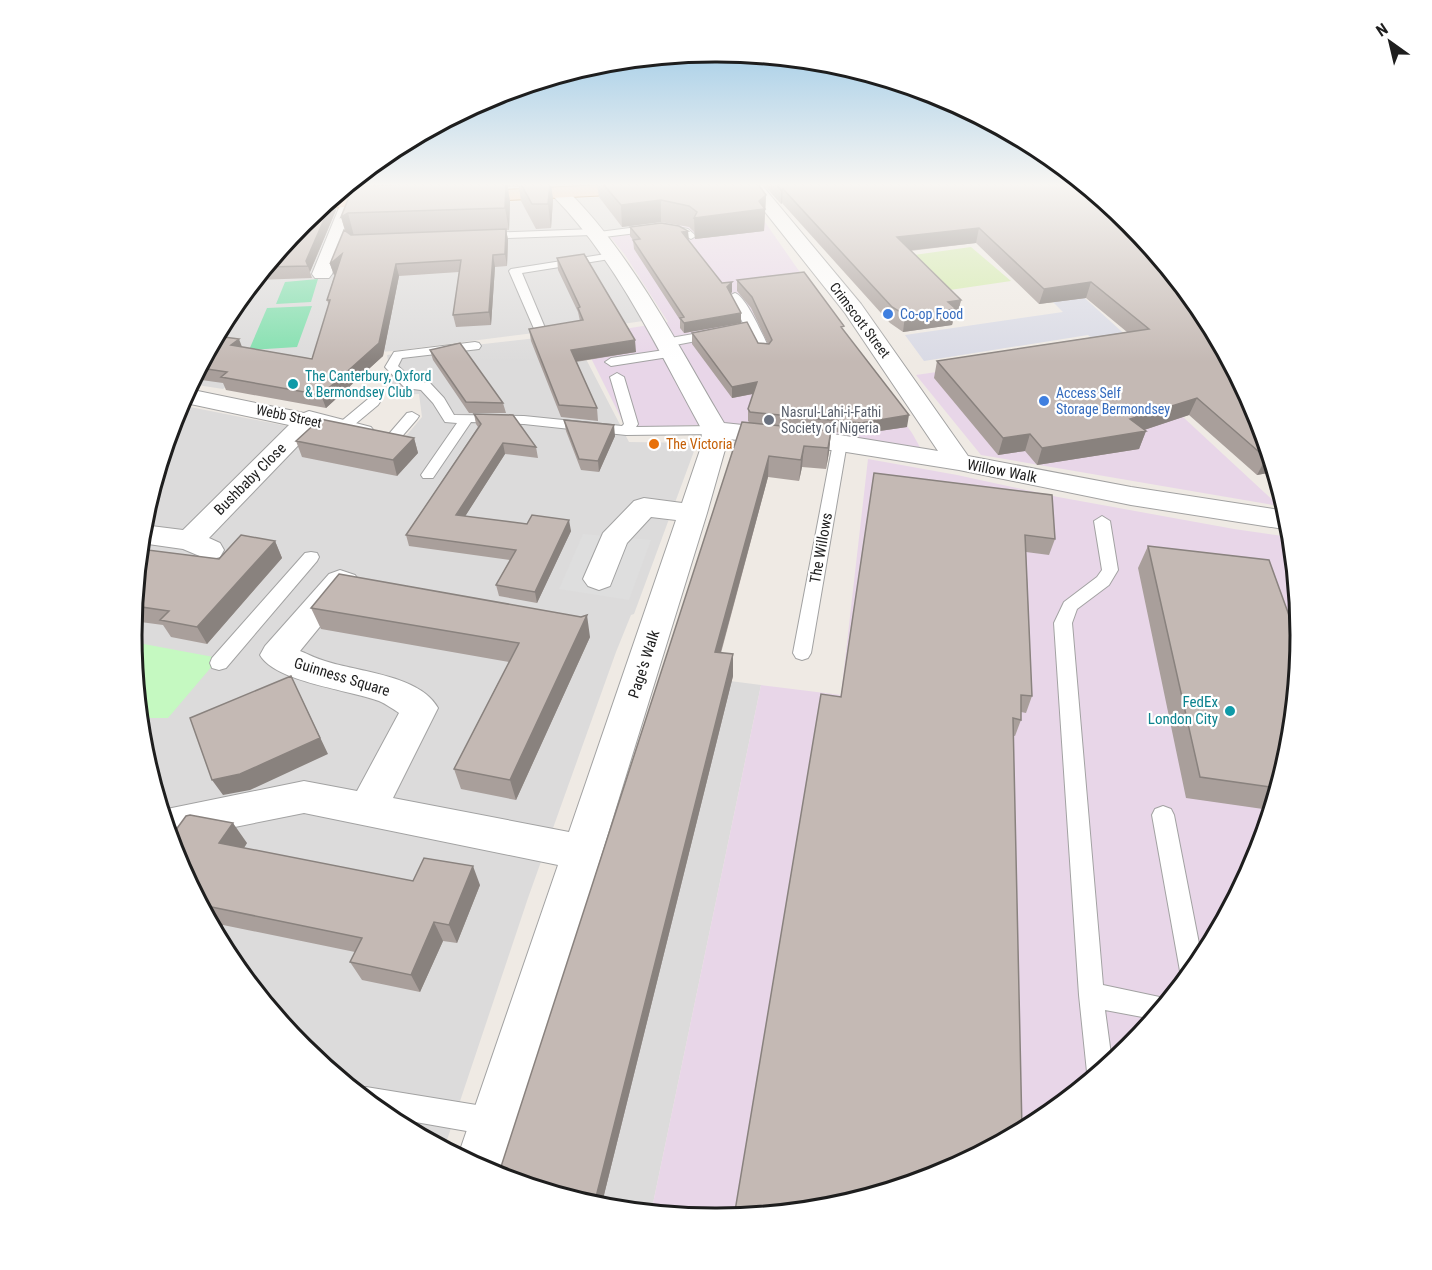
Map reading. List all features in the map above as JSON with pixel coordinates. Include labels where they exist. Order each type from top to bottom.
[{"type":"street","points":[[322,274],[334,243]]},
{"type":"street","points":[[603,243],[668,348],[715,430]]},
{"type":"street","name":"Crimscott Street","points":[[800,243],[853,309],[959,462]]},
{"type":"street","name":"Webb Street","points":[[194,398],[309,419],[393,438]]},
{"type":"street","name":"Bushbaby Close","points":[[152,536],[200,545],[309,419]]},
{"type":"street","name":"Willow Walk","points":[[715,430],[840,443],[959,462],[1131,496],[1277,519]]},
{"type":"street","name":"Page's Walk","points":[[483,1159],[693,513],[714,447],[715,430]]},
{"type":"street","points":[[599,579],[613,540],[644,507],[693,513]]},
{"type":"street","name":"Guinness Square","points":[[368,808],[420,708],[391,691],[317,672],[277,656],[340,581],[375,587]]},
{"type":"street","points":[[174,823],[304,797],[581,852]]},
{"type":"lane","points":[[542,335],[515,271],[612,256]]},
{"type":"lane","points":[[735,296],[764,350]]},
{"type":"lane","points":[[611,362],[752,327]]},
{"type":"lane","points":[[475,346],[398,355],[391,367],[410,385],[424,386],[440,401],[450,419],[524,420],[626,431],[715,430]]},
{"type":"lane","points":[[617,377],[631,424],[626,431]]},
{"type":"lane","points":[[343,427],[373,402]]},
{"type":"lane","points":[[393,438],[412,416]]},
{"type":"lane","points":[[428,475],[467,418]]},
{"type":"lane","name":"The Willows","points":[[802,653],[840,443]]},
{"type":"lane","points":[[1099,1062],[1091,995],[1063,623],[1070,606],[1103,581],[1110,570],[1102,521]]},
{"type":"lane","points":[[219,663],[311,557]]},
{"type":"lane","points":[[1163,815],[1190,959]]},
{"type":"lane","points":[[1091,995],[1153,1006]]},
{"type":"lane","points":[[385,1103],[495,1122]]},
{"type":"shaded area","points":[[297,243],[591,243],[601,256],[511,270],[534,333],[393,351],[302,358],[265,354],[223,389],[200,385],[239,316]]},
{"type":"shaded area","points":[[616,243],[780,243],[921,449],[722,424],[626,428],[580,336],[668,322]]},
{"type":"shaded area","points":[[605,259],[643,321],[546,335],[519,272]]},
{"type":"shaded area","points":[[1078,292],[1130,339],[1097,343],[1088,335],[924,361],[905,335],[1063,312],[1052,301]]},
{"type":"shaded area","points":[[573,334],[629,442],[697,443],[634,614],[631,615],[616,652],[528,898],[447,1141],[397,1112],[367,1090],[310,1041],[261,984],[239,954],[202,889],[173,819],[154,747],[147,710],[144,673],[142,635],[147,560],[162,487],[190,407],[292,427],[400,443],[422,417],[419,394],[394,395],[387,355]]},
{"type":"shaded area","points":[[1111,347],[1273,500],[1274,505],[981,455],[916,375]]},
{"type":"shaded area","points":[[868,459],[1058,497],[1280,536],[1288,597],[1290,635],[1288,673],[1285,710],[1278,747],[1259,819],[1246,854],[1213,922],[1171,984],[1122,1041],[1065,1090],[1003,1132],[935,1165],[900,1178],[864,1189],[791,1204],[716,1208],[653,1205],[761,685],[841,695]]},
{"type":"shaded area","points":[[583,534],[651,540],[629,600],[559,589]]},
{"type":"shaded area","points":[[668,673],[761,685],[653,1205],[568,1189],[511,1170]]},
{"type":"green space","points":[[971,247],[1011,281],[943,291],[907,256]]},
{"type":"green space","points":[[318,279],[311,302],[276,304],[285,282]]},
{"type":"green space","points":[[312,306],[297,347],[249,350],[267,308]]},
{"type":"green space","points":[[142,644],[219,658],[168,718],[149,718]]},
{"type":"building","points":[[297,243],[314,243],[306,261],[308,266],[277,267]]},
{"type":"building","points":[[339,243],[505,243],[505,254],[493,255],[489,312],[453,315],[461,260],[396,264],[379,343],[321,395],[221,377],[227,372],[208,369],[226,337],[239,339],[231,345],[312,359],[342,254],[330,264]]},
{"type":"building","points":[[635,243],[691,243],[722,283],[732,282],[727,287],[741,313],[684,323],[680,318],[684,317]]},
{"type":"building","points":[[833,243],[903,243],[961,300],[948,302],[956,309],[905,315],[892,307]]},
{"type":"building","points":[[995,243],[1135,243],[1171,286],[1213,348],[1246,416],[1259,452],[1197,398],[1130,419],[1146,431],[1042,448],[1030,434],[1003,438],[937,361],[1149,329],[1091,282],[1044,289]]},
{"type":"building","points":[[584,254],[635,340],[571,350],[597,408],[559,405],[529,329],[583,320],[578,308],[580,307],[557,258]]},
{"type":"building","points":[[804,272],[844,326],[841,327],[909,415],[861,423],[750,412],[748,409],[757,382],[732,387],[692,333],[747,322],[758,343],[769,344],[772,340],[752,297],[737,280]]},
{"type":"building","points":[[460,343],[503,403],[466,402],[430,350]]},
{"type":"building","points":[[474,414],[513,415],[536,447],[503,443],[456,515],[527,524],[532,515],[569,520],[535,592],[496,585],[516,550],[406,535],[481,424]]},
{"type":"building","points":[[320,419],[414,438],[393,460],[296,441]]},
{"type":"building","points":[[564,420],[614,425],[598,461],[579,459]]},
{"type":"building","points":[[742,422],[831,431],[828,448],[804,446],[801,460],[769,456],[715,652],[733,654],[596,1195],[568,1189],[501,1167]]},
{"type":"building","points":[[874,473],[1052,495],[1055,539],[1025,535],[1032,696],[1021,695],[1021,720],[1013,718],[1022,1120],[1003,1132],[935,1165],[864,1189],[791,1204],[736,1207],[821,694],[841,697]]},
{"type":"building","points":[[241,535],[275,541],[197,627],[160,620],[169,611],[143,607],[149,550],[219,559]]},
{"type":"building","name":"FedEx London City","points":[[1148,546],[1269,560],[1289,615],[1290,635],[1285,710],[1269,787],[1200,777]]},
{"type":"building","points":[[339,574],[581,617],[587,615],[510,780],[454,769],[519,643],[311,608]]},
{"type":"building","points":[[291,676],[320,738],[240,774],[212,780],[190,718]]},
{"type":"building","points":[[186,816],[233,823],[219,843],[413,881],[424,858],[473,866],[449,925],[434,922],[411,975],[350,962],[362,938],[211,907],[177,829]]},
{"type":"place","name":"Co-op Food","points":[[888,314]]},
{"type":"place","name":"The Canterbury, Oxford & Bermondsey Club","points":[[293,384]]},
{"type":"place","name":"Access Self Storage Bermondsey","points":[[1044,401]]},
{"type":"place","name":"Nasrul-Lahi-i-Fathi Society of Nigeria","points":[[769,420]]},
{"type":"place","name":"The Victoria","points":[[654,444]]},
{"type":"place","name":"FedEx London City","points":[[1230,711]]}]
